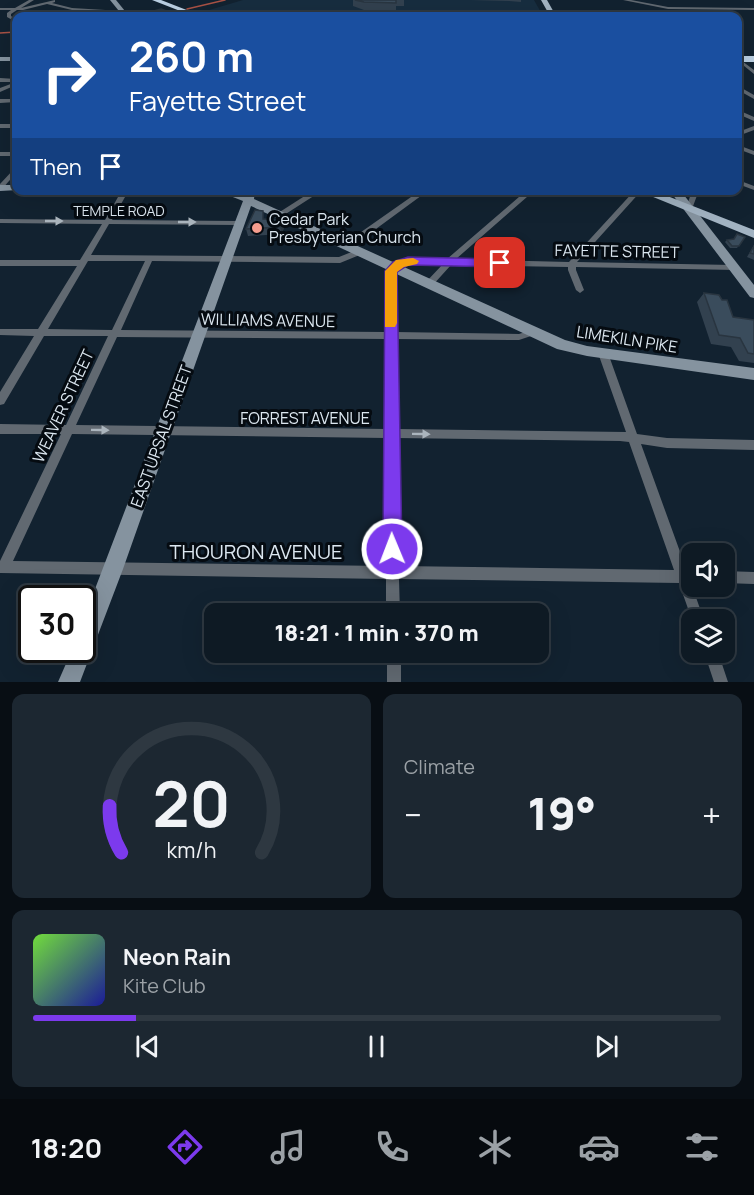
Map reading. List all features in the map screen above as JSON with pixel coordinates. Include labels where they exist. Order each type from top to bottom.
[{"type":"highway","points":[[144,0],[176,12]]},
{"type":"highway","points":[[154,0],[187,12]]},
{"type":"main road","points":[[653,195],[754,234]]},
{"type":"street","points":[[8,15],[13,9],[32,0]]},
{"type":"street","points":[[21,12],[57,0]]},
{"type":"street","points":[[113,0],[120,11]]},
{"type":"street","points":[[625,0],[668,8],[754,9]]},
{"type":"street","points":[[48,3],[72,9],[120,11]]},
{"type":"street","points":[[668,8],[670,12]]},
{"type":"street","points":[[0,9],[34,9]]},
{"type":"street","points":[[8,15],[12,14]]},
{"type":"street","points":[[8,15],[12,18]]},
{"type":"street","points":[[742,62],[754,73]]},
{"type":"street","points":[[0,188],[12,174]]},
{"type":"street","points":[[0,401],[123,195]]},
{"type":"street","name":"EAST UPSAL STREET","points":[[69,682],[114,569],[238,223],[244,195]]},
{"type":"street","name":"LIMEKILN PIKE","points":[[246,195],[279,215],[567,346],[754,374]]},
{"type":"street","points":[[279,215],[312,195]]},
{"type":"street","points":[[0,263],[150,258],[339,260],[420,195]]},
{"type":"street","points":[[429,284],[450,262],[526,195]]},
{"type":"street","points":[[580,290],[572,264],[635,195]]},
{"type":"street","points":[[678,195],[754,294]]},
{"type":"street","points":[[689,209],[694,195]]},
{"type":"street","name":"TEMPLE ROAD","points":[[0,221],[238,223]]},
{"type":"street","name":"WEAVER STREET","points":[[2,567],[150,258]]},
{"type":"street","name":"FAYETTE STREET","points":[[393,268],[405,262],[733,268]]},
{"type":"street","points":[[393,268],[390,276],[393,603]]},
{"type":"street","name":"WILLIAMS AVENUE","points":[[0,332],[519,338],[534,332]]},
{"type":"street","points":[[603,353],[681,562]]},
{"type":"street","name":"FORREST AVENUE","points":[[0,429],[633,438],[667,443],[754,445]]},
{"type":"street","name":"THOURON AVENUE","points":[[2,567],[681,577]]},
{"type":"street","points":[[735,577],[754,578]]},
{"type":"street","points":[[393,663],[394,682]]},
{"type":"street","points":[[715,663],[721,682]]},
{"type":"shaded area","points":[[243,0],[534,0],[541,12],[202,12]]},
{"type":"building","points":[[355,0],[396,0],[396,3],[364,2]]},
{"type":"building","points":[[161,9],[169,12],[150,12]]},
{"type":"building","points":[[255,210],[263,211],[263,219],[282,220],[280,227],[246,229]]},
{"type":"building","points":[[737,234],[745,237],[739,246],[732,246],[727,240],[734,239]]},
{"type":"building","points":[[704,293],[719,295],[722,300],[727,300],[733,317],[754,320],[754,354],[748,353],[740,338],[719,335]]},
{"type":"waterway","points":[[187,9],[225,0]]},
{"type":"waterway","points":[[0,33],[12,32]]},
{"type":"slow traffic","points":[[390,323],[391,271],[400,263],[413,261]]},
{"type":"place","name":"Cedar Park Presbyterian Church","points":[[257,228]]},
{"type":"route","points":[[392,549],[391,271],[400,263],[408,261],[500,263]]}]
